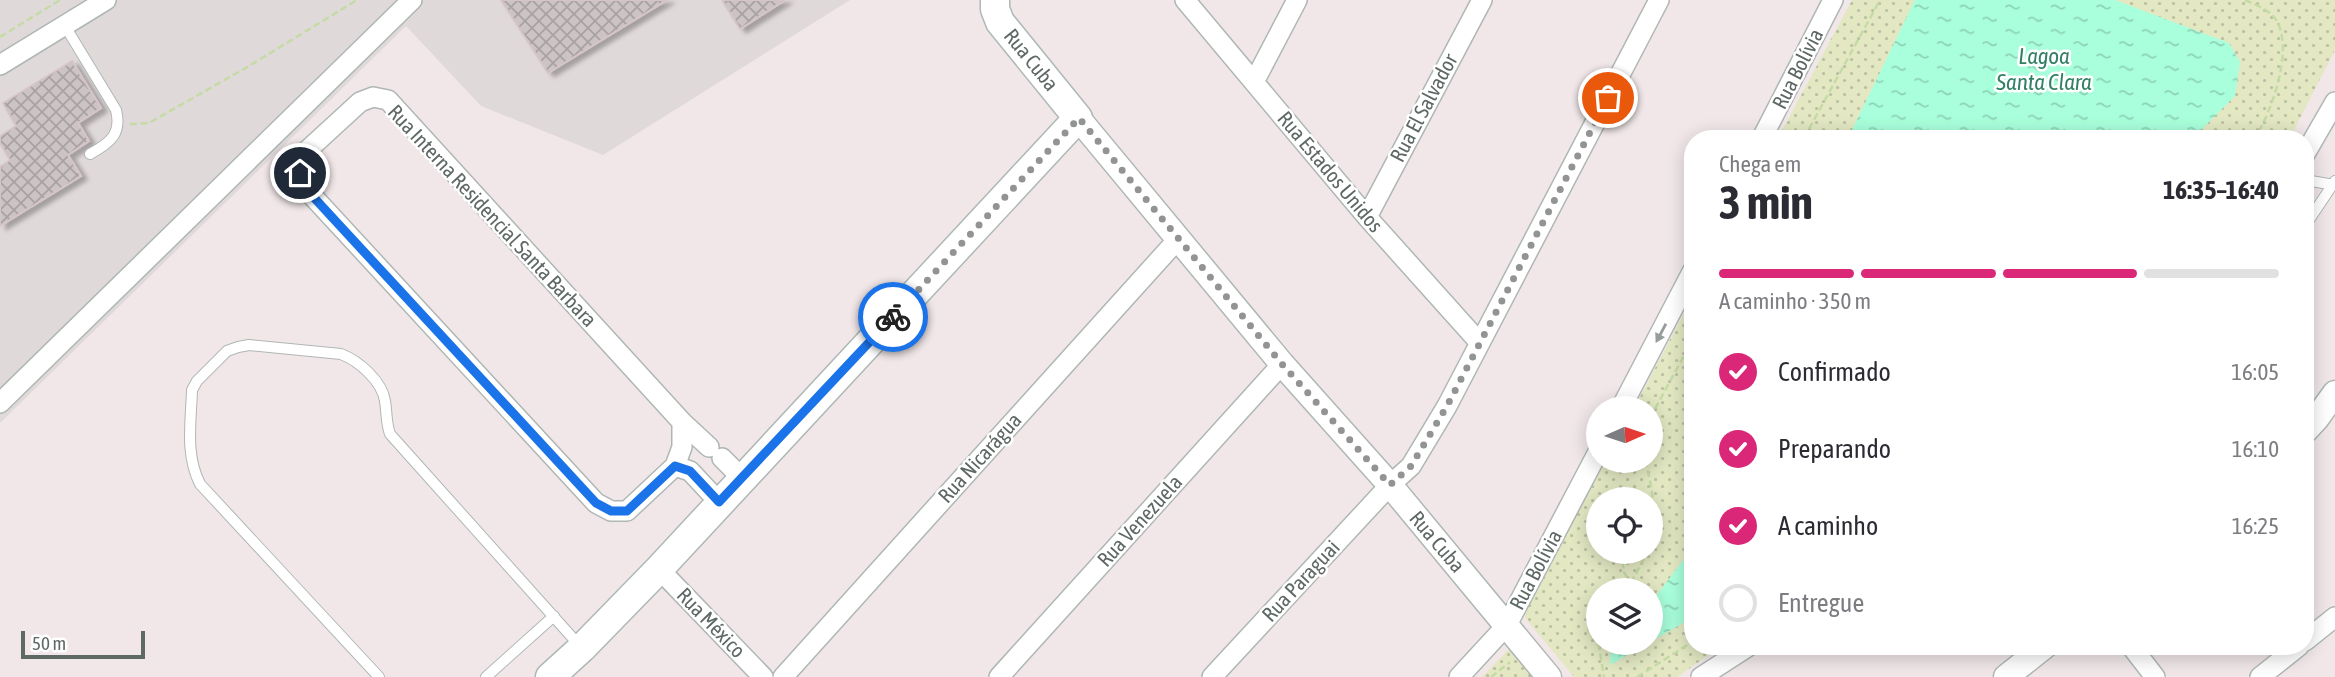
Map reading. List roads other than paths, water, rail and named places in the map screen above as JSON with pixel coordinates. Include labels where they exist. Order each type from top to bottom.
[{"type":"main road","name":"Rua Cuba","points":[[998,11],[1079,118]]},
{"type":"main road","points":[[550,677],[659,569],[1079,118]]},
{"type":"street","points":[[0,65],[106,0]]},
{"type":"street","points":[[0,403],[412,0]]},
{"type":"street","name":"Rua Estados Unidos","points":[[1185,0],[1367,217],[1479,342]]},
{"type":"street","points":[[1254,82],[1297,0]]},
{"type":"street","name":"Rua El Salvador","points":[[1367,217],[1482,0]]},
{"type":"street","name":"Rua Paraguai","points":[[1212,677],[1390,485],[1411,466],[1447,406],[1659,0]]},
{"type":"street","name":"Rua Bolívia","points":[[1766,130],[1833,0]]},
{"type":"street","name":"Rua Interna Residencial Santa Barbara","points":[[675,466],[627,511],[611,511],[596,503],[306,189],[300,173],[300,157],[360,102],[373,97],[388,100],[682,422],[743,479]]},
{"type":"street","points":[[2314,138],[2335,102]]},
{"type":"street","name":"Rua Cuba","points":[[1079,118],[1282,364],[1390,485],[1549,677]]},
{"type":"street","name":"Rua Nicarágua","points":[[783,677],[1178,239]]},
{"type":"street","points":[[1627,396],[1684,287]]},
{"type":"street","name":"Rua Venezuela","points":[[999,677],[1282,364]]},
{"type":"street","points":[[2314,421],[2335,393]]},
{"type":"street","points":[[682,422],[682,447],[675,466],[690,471],[719,502]]},
{"type":"street","name":"Rua Bolívia","points":[[1460,677],[1507,625],[1587,473]]},
{"type":"street","name":"Rua México","points":[[659,569],[763,677]]},
{"type":"street","points":[[2314,634],[2335,617]]},
{"type":"street","points":[[1701,677],[1735,655]]},
{"type":"street","points":[[2006,677],[2034,655]]},
{"type":"street","points":[[2138,655],[2154,677]]},
{"type":"street","points":[[2260,677],[2288,655]]},
{"type":"lane","points":[[65,26],[116,110],[119,125],[114,136],[90,154]]},
{"type":"lane","points":[[2314,181],[2334,183],[2314,213]]},
{"type":"lane","points":[[379,677],[200,484],[191,467],[192,390],[197,381],[227,351],[249,345],[341,354],[355,359],[382,389],[390,434],[582,648]]},
{"type":"lane","points":[[486,677],[554,616]]},
{"type":"water","name":"Lagoa Santa Clara","points":[[1915,0],[2115,0],[2229,43],[2240,62],[2235,96],[2201,130],[1852,130]]},
{"type":"water","points":[[1684,559],[1684,623],[1663,635],[1663,587]]},
{"type":"water","points":[[1610,655],[1627,655],[1610,665]]}]
